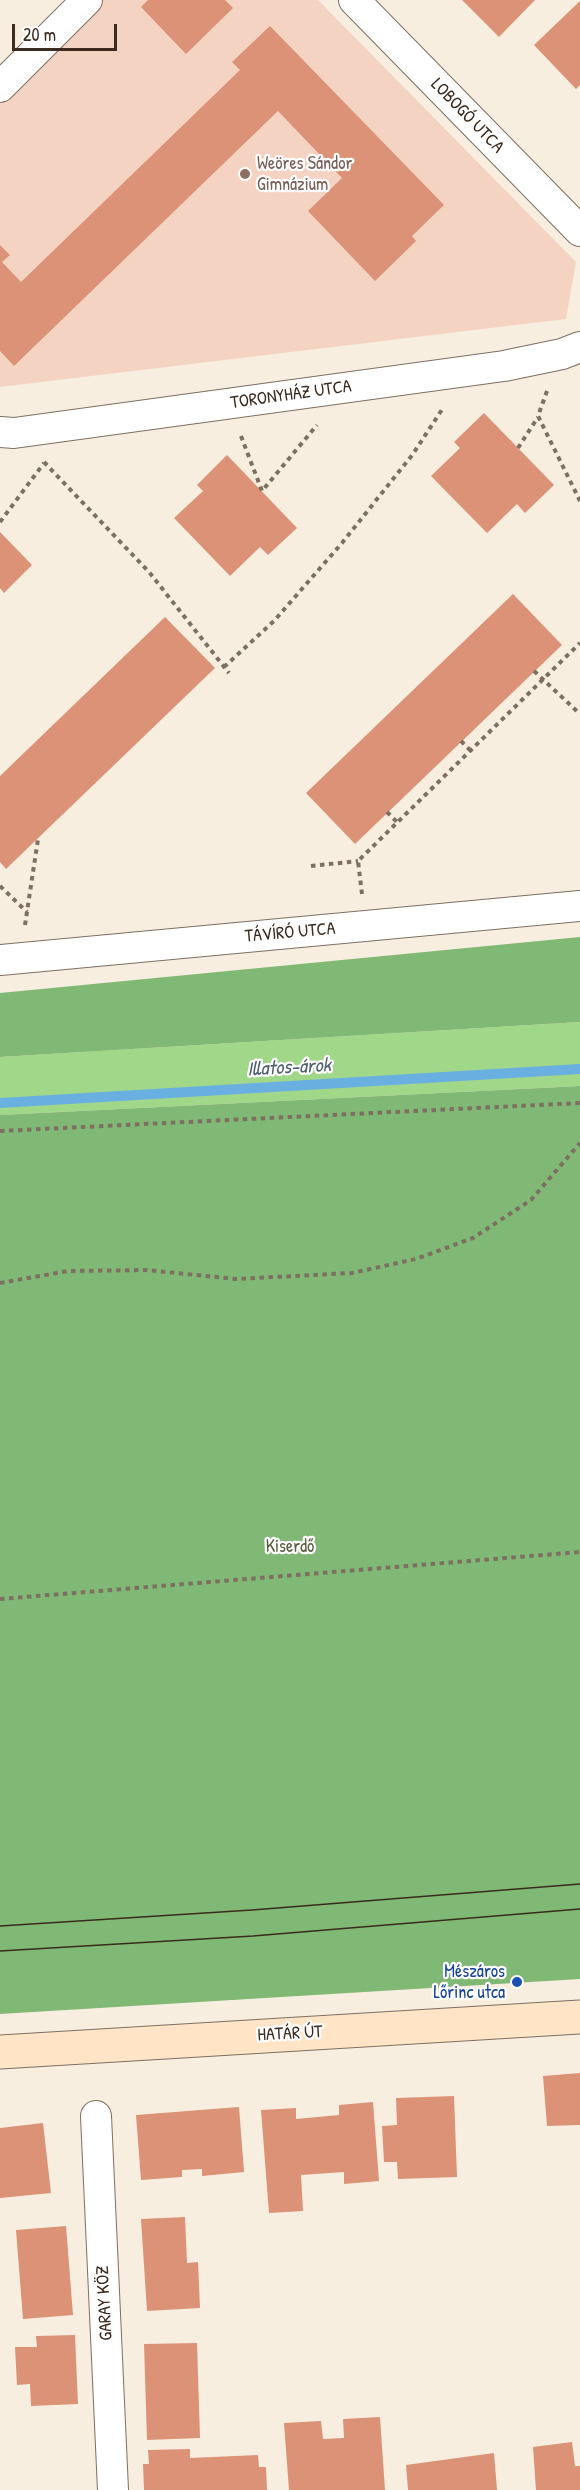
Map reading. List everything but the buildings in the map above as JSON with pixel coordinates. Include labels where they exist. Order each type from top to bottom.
[{"type":"main road","name":"HATÁR ÚT","points":[[0,2052],[580,2017]]},
{"type":"street","points":[[0,87],[87,0]]},
{"type":"street","name":"LOBOGÓ UTCA","points":[[354,0],[580,231]]},
{"type":"street","name":"TORONYHÁZ UTCA","points":[[4,432],[504,366],[571,351]]},
{"type":"street","name":"TÁVÍRÓ UTCA","points":[[10,959],[580,906]]},
{"type":"street","name":"GARAY KÖZ","points":[[96,2116],[114,2490]]},
{"type":"path","points":[[518,448],[538,416],[571,351]]},
{"type":"path","points":[[224,667],[274,621],[342,543],[413,454],[468,370]]},
{"type":"path","points":[[229,403],[262,491],[347,387]]},
{"type":"path","points":[[538,416],[580,501]]},
{"type":"path","points":[[4,432],[44,462],[149,572],[229,673]]},
{"type":"path","points":[[0,522],[44,462]]},
{"type":"path","points":[[311,866],[358,861],[580,643]]},
{"type":"path","points":[[534,671],[580,714]]},
{"type":"path","points":[[461,741],[470,750]]},
{"type":"path","points":[[387,812],[397,822]]},
{"type":"path","points":[[10,959],[27,912],[38,839]]},
{"type":"path","points":[[358,861],[365,927]]},
{"type":"path","points":[[0,886],[27,912]]},
{"type":"path","points":[[0,1131],[580,1103]]},
{"type":"path","points":[[0,1282],[68,1271],[146,1270],[236,1279],[352,1273],[416,1260],[473,1238],[531,1200],[580,1143]]},
{"type":"path","points":[[0,1599],[580,1552]]},
{"type":"shaded area","name":"Weöres Sándor Gimnázium","points":[[87,0],[318,0],[576,262],[566,319],[0,387],[0,87]]},
{"type":"green space","points":[[580,937],[580,1022],[0,1057],[0,993]]},
{"type":"green space","points":[[580,1022],[580,1086],[0,1115],[0,1057]]},
{"type":"green space","name":"Kiserdő","points":[[580,1086],[580,1979],[0,2014],[0,1115]]},
{"type":"waterway","name":"Illatos-árok","points":[[0,1103],[580,1069]]},
{"type":"tram line","points":[[0,1926],[252,1910],[580,1884]]},
{"type":"tram line","points":[[0,1951],[253,1936],[580,1909]]},
{"type":"place","name":"Weöres Sándor Gimnázium","points":[[245,174]]},
{"type":"place","name":"Mészáros Lőrinc utca","points":[[517,1982]]}]
